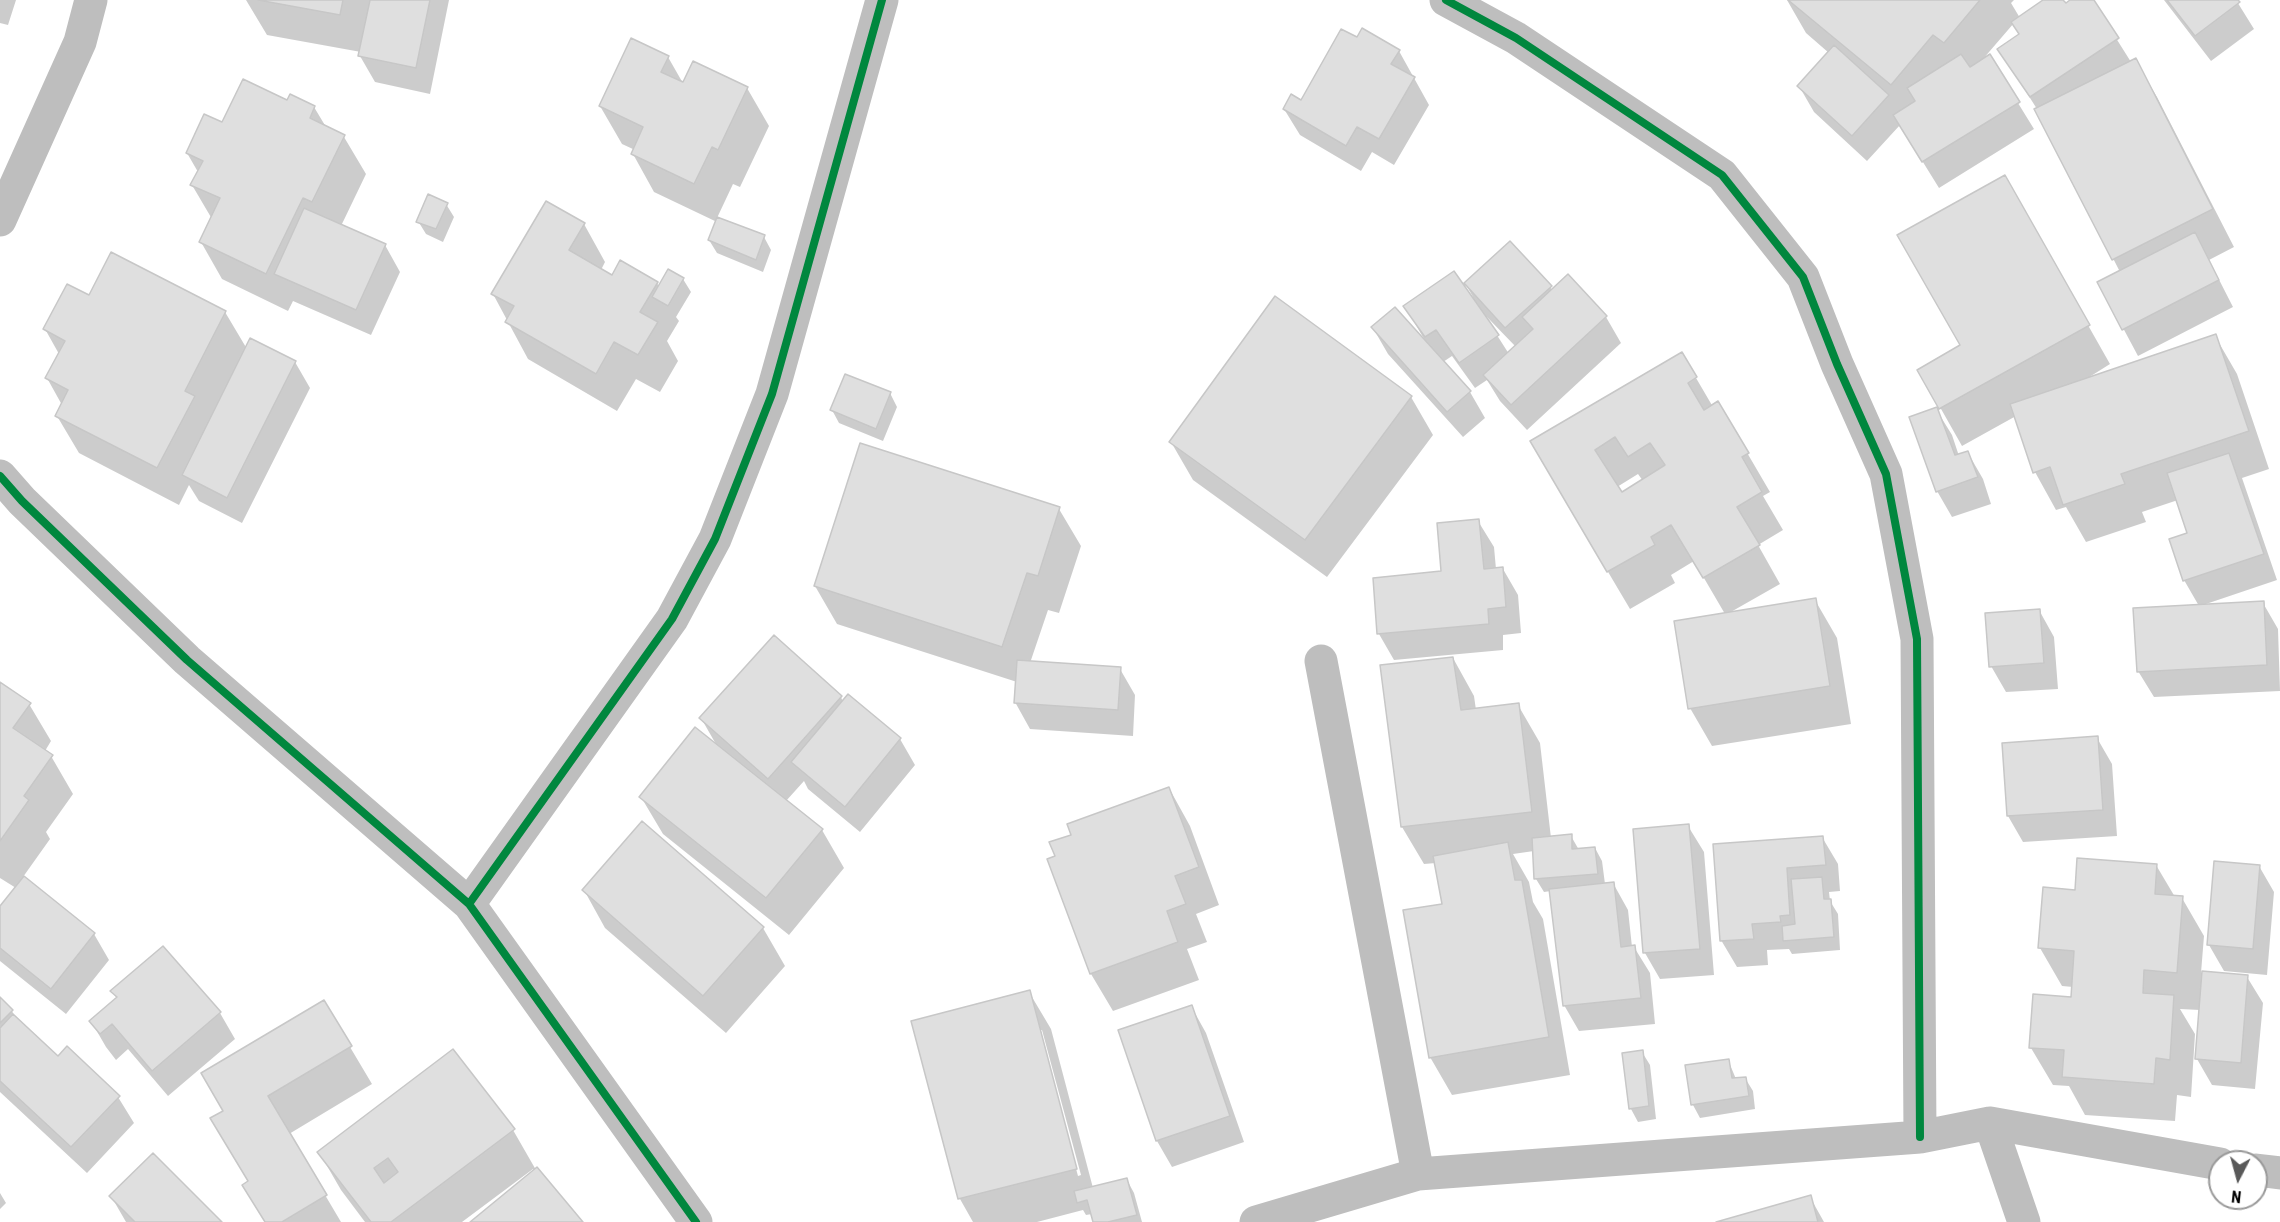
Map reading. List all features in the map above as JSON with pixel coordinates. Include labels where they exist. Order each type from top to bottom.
[{"type":"street","points":[[0,220],[80,42],[92,0]]},
{"type":"street","points":[[470,904],[672,619],[715,539],[772,394],[882,0]]},
{"type":"street","points":[[1446,0],[1516,38],[1722,175],[1803,277],[1837,364],[1886,474],[1917,639],[1920,1137]]},
{"type":"street","points":[[0,476],[22,501],[187,660],[470,904],[696,1222]]},
{"type":"street","points":[[1321,661],[1418,1174]]},
{"type":"street","points":[[1990,1123],[2024,1222]]},
{"type":"street","points":[[1256,1222],[1418,1174],[1920,1137],[1990,1123],[2208,1162]]},
{"type":"building","points":[[258,0],[343,0],[340,15]]},
{"type":"building","points":[[370,0],[430,0],[416,68],[358,56]]},
{"type":"building","points":[[1788,0],[1980,0],[1944,43],[1933,35],[1891,85]]},
{"type":"building","points":[[2043,0],[2063,0],[2066,3],[2070,0],[2094,0],[2119,38],[2030,97],[1997,49],[2019,34],[2011,22]]},
{"type":"building","points":[[2167,0],[2238,0],[2240,2],[2195,36]]},
{"type":"building","points":[[1362,28],[1400,50],[1391,64],[1415,77],[1379,139],[1357,127],[1346,146],[1283,109],[1291,94],[1301,100],[1341,29],[1357,37]]},
{"type":"building","points":[[631,38],[669,56],[661,72],[683,82],[693,61],[748,87],[718,150],[712,147],[694,184],[631,154],[643,127],[599,106]]},
{"type":"building","points":[[1834,45],[1889,95],[1852,136],[1797,86]]},
{"type":"building","points":[[1961,54],[1970,67],[1990,54],[2020,102],[1922,162],[1893,115],[1915,101],[1907,88]]},
{"type":"building","points":[[2136,58],[2213,209],[2112,260],[2034,109]]},
{"type":"building","points":[[243,79],[287,100],[290,94],[315,106],[310,118],[345,135],[312,202],[303,198],[266,274],[199,242],[220,198],[190,185],[203,161],[186,153],[204,114],[222,122]]},
{"type":"building","points":[[2005,175],[2090,325],[1939,409],[1917,370],[1960,345],[1897,235]]},
{"type":"building","points":[[428,194],[448,203],[436,229],[416,222]]},
{"type":"building","points":[[546,201],[585,223],[569,250],[612,275],[620,260],[658,282],[640,312],[658,322],[638,355],[614,342],[596,374],[505,322],[514,306],[491,294]]},
{"type":"building","points":[[304,208],[386,244],[356,310],[274,274]]},
{"type":"building","points":[[717,217],[765,235],[756,260],[708,240]]},
{"type":"building","points":[[2195,232],[2219,280],[2122,330],[2097,282]]},
{"type":"building","points":[[1510,241],[1552,286],[1505,328],[1464,283]]},
{"type":"building","points":[[111,252],[226,311],[185,391],[195,396],[157,468],[55,416],[68,390],[45,378],[65,341],[43,329],[67,284],[89,295]]},
{"type":"building","points":[[668,269],[684,278],[668,306],[652,297]]},
{"type":"building","points":[[1454,271],[1499,335],[1459,363],[1436,330],[1425,337],[1403,306]]},
{"type":"building","points":[[1568,274],[1607,316],[1511,405],[1483,375],[1533,329],[1522,317]]},
{"type":"building","points":[[1275,296],[1412,396],[1305,540],[1169,442]]},
{"type":"building","points":[[1395,307],[1471,391],[1447,412],[1371,327]]},
{"type":"building","points":[[2216,334],[2249,431],[2121,474],[2125,484],[2063,505],[2050,467],[2033,473],[2010,404]]},
{"type":"building","points":[[250,338],[296,361],[227,498],[182,475]]},
{"type":"building","points":[[1682,352],[1697,377],[1688,383],[1704,410],[1718,401],[1749,453],[1742,457],[1762,492],[1737,507],[1760,545],[1703,578],[1671,525],[1651,537],[1655,545],[1607,572],[1530,441]],"holes":[[[1615,437],[1628,457],[1650,443],[1665,465],[1622,492],[1595,450]]]},
{"type":"building","points":[[845,374],[891,392],[876,429],[830,410]]},
{"type":"building","points":[[1937,407],[1955,455],[1968,451],[1978,477],[1936,492],[1909,417]]},
{"type":"building","points":[[860,443],[1060,507],[1038,576],[1027,573],[1002,647],[814,586]]},
{"type":"building","points":[[2229,453],[2264,554],[2183,581],[2169,539],[2187,533],[2167,473]]},
{"type":"building","points":[[1479,519],[1484,569],[1503,567],[1506,607],[1488,609],[1489,624],[1377,634],[1373,578],[1441,571],[1437,523]]},
{"type":"building","points":[[1816,598],[1830,686],[1688,709],[1674,621]]},
{"type":"building","points":[[2264,601],[2267,665],[2137,672],[2133,608]]},
{"type":"building","points":[[2040,609],[2044,663],[1989,667],[1985,613]]},
{"type":"building","points":[[774,635],[842,696],[768,779],[699,718]]},
{"type":"building","points":[[1453,657],[1461,710],[1519,703],[1532,812],[1401,827],[1380,665]]},
{"type":"building","points":[[1017,660],[1121,667],[1118,710],[1014,703]]},
{"type":"building","points":[[0,682],[31,703],[13,728],[53,755],[24,796],[29,800],[0,841]]},
{"type":"building","points":[[848,694],[901,738],[845,807],[791,762]]},
{"type":"building","points":[[695,727],[823,829],[766,898],[639,797]]},
{"type":"building","points":[[2098,736],[2103,810],[2007,816],[2002,743]]},
{"type":"building","points":[[1169,787],[1199,867],[1175,876],[1186,904],[1167,911],[1178,942],[1090,974],[1047,859],[1055,856],[1049,842],[1071,835],[1067,824]]},
{"type":"building","points":[[642,821],[764,927],[703,996],[582,890]]},
{"type":"building","points":[[1689,824],[1700,949],[1643,953],[1633,829]]},
{"type":"building","points":[[1572,834],[1572,849],[1595,847],[1598,874],[1534,879],[1532,838]]},
{"type":"building","points":[[1823,836],[1826,865],[1787,868],[1790,915],[1780,916],[1781,922],[1752,924],[1754,939],[1720,941],[1713,844]]},
{"type":"building","points":[[1508,842],[1515,880],[1522,880],[1549,1037],[1429,1058],[1403,910],[1442,904],[1433,856]]},
{"type":"building","points":[[2077,858],[2157,864],[2155,894],[2183,896],[2177,973],[2144,970],[2143,993],[2174,995],[2170,1060],[2156,1058],[2154,1084],[2062,1077],[2064,1050],[2029,1048],[2033,994],[2071,997],[2074,951],[2038,948],[2043,887],[2075,890]]},
{"type":"building","points":[[2214,861],[2260,865],[2253,949],[2207,945]]},
{"type":"building","points":[[24,876],[95,933],[51,989],[0,948],[0,906]]},
{"type":"building","points":[[1822,877],[1824,899],[1831,899],[1834,937],[1783,941],[1782,926],[1795,924],[1791,879]]},
{"type":"building","points":[[1614,882],[1621,947],[1635,945],[1641,998],[1563,1006],[1549,889]]},
{"type":"building","points":[[163,946],[221,1012],[152,1071],[112,1024],[100,1034],[89,1021],[117,997],[110,991]]},
{"type":"building","points":[[2202,971],[2248,975],[2241,1063],[2195,1059]]},
{"type":"building","points":[[1030,990],[1077,1169],[958,1199],[911,1021]]},
{"type":"building","points":[[0,997],[13,1010],[0,1023]]},
{"type":"building","points":[[324,1000],[352,1046],[268,1096],[327,1195],[282,1222],[265,1222],[242,1185],[248,1181],[210,1118],[223,1111],[201,1073]]},
{"type":"building","points":[[1192,1005],[1230,1116],[1156,1141],[1118,1030]]},
{"type":"building","points":[[13,1014],[58,1056],[67,1046],[120,1096],[71,1147],[0,1081],[0,1028]]},
{"type":"building","points":[[453,1049],[515,1129],[391,1222],[371,1222],[317,1152]],"holes":[[[388,1158],[398,1172],[384,1183],[374,1168]]]},
{"type":"building","points":[[1643,1050],[1649,1106],[1629,1109],[1622,1053]]},
{"type":"building","points":[[1729,1059],[1732,1078],[1746,1077],[1749,1096],[1691,1105],[1685,1065]]},
{"type":"building","points":[[153,1153],[222,1222],[135,1222],[109,1196]]},
{"type":"building","points":[[537,1167],[583,1222],[470,1222]]},
{"type":"building","points":[[1127,1178],[1137,1215],[1108,1222],[1093,1222],[1087,1200],[1077,1203],[1074,1191]]},
{"type":"building","points":[[1811,1195],[1818,1222],[1716,1222]]},
{"type":"cycle path","points":[[469,904],[672,619],[715,539],[772,394],[882,0]]},
{"type":"cycle path","points":[[1446,0],[1516,38],[1722,175],[1803,277],[1837,364],[1886,474],[1917,639],[1920,1137]]},
{"type":"cycle path","points":[[0,476],[22,501],[187,660],[469,904],[696,1222]]}]
